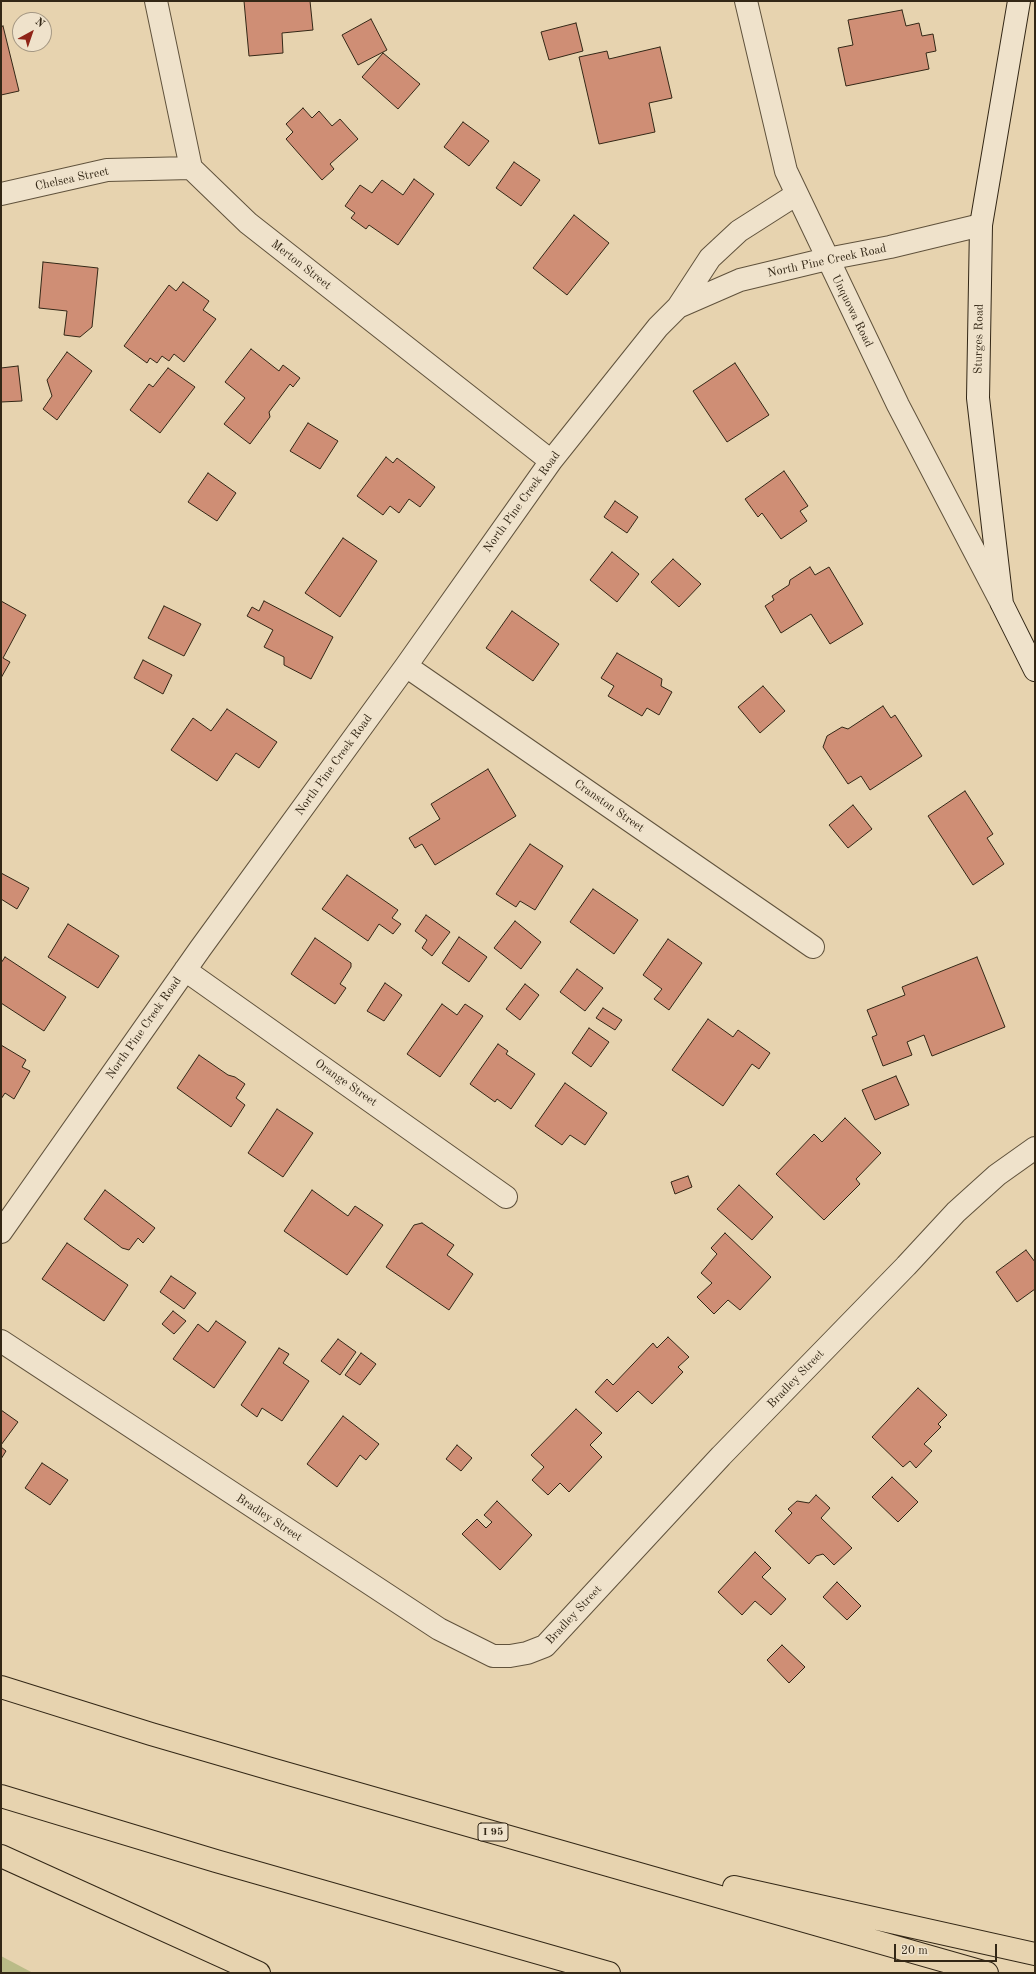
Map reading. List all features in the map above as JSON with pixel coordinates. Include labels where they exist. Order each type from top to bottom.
[{"type":"highway","name":"I 95","points":[[1,1687],[151,1734],[987,1973]]},
{"type":"highway","points":[[1,1796],[223,1863],[609,1973]]},
{"type":"highway","points":[[509,1837],[1035,1954]]},
{"type":"highway","points":[[1,1856],[259,1973]]},
{"type":"street","points":[[156,1],[191,168]]},
{"type":"street","name":"Unquowa Road","points":[[746,1],[786,171],[898,404],[1002,604]]},
{"type":"street","name":"Sturges Road","points":[[1018,1],[981,225],[978,398],[1002,604],[1034,666]]},
{"type":"street","name":"Chelsea Street","points":[[1,194],[107,170],[191,168]]},
{"type":"street","name":"Merton Street","points":[[191,168],[248,224],[551,461]]},
{"type":"street","name":"North Pine Creek Road","points":[[1,1232],[185,970],[406,666],[551,461],[658,327],[678,307],[710,258],[739,231],[797,194]]},
{"type":"street","name":"North Pine Creek Road","points":[[678,307],[740,280],[827,259],[890,247],[981,225]]},
{"type":"street","name":"Cranston Street","points":[[406,666],[813,947]]},
{"type":"street","name":"Orange Street","points":[[185,970],[506,1197]]},
{"type":"street","name":"Bradley Street","points":[[1,1341],[439,1629],[493,1656],[510,1656],[527,1653],[545,1646],[721,1456],[956,1212],[997,1175],[1035,1148]]},
{"type":"green space","points":[[1,1956],[33,1973],[1,1973]]},
{"type":"building","points":[[244,1],[310,1],[313,30],[282,33],[283,53],[249,56]]},
{"type":"building","points":[[902,10],[906,26],[919,23],[922,36],[933,34],[936,51],[926,53],[929,69],[846,86],[838,48],[853,45],[848,20]]},
{"type":"building","points":[[371,19],[387,50],[358,65],[342,35]]},
{"type":"building","points":[[576,23],[583,51],[549,60],[541,32]]},
{"type":"building","points":[[3,26],[19,91],[1,95],[1,27]]},
{"type":"building","points":[[660,47],[672,98],[649,103],[655,132],[599,144],[579,57],[607,51],[609,59]]},
{"type":"building","points":[[383,53],[420,84],[398,109],[362,77]]},
{"type":"building","points":[[303,108],[312,118],[319,111],[332,126],[340,119],[358,139],[330,164],[334,169],[322,180],[286,139],[293,132],[286,124]]},
{"type":"building","points":[[463,122],[489,141],[469,166],[444,147]]},
{"type":"building","points":[[514,162],[540,180],[521,206],[496,188]]},
{"type":"building","points":[[414,179],[434,194],[398,245],[369,225],[366,229],[351,218],[355,213],[345,206],[360,185],[372,193],[382,180],[403,195]]},
{"type":"building","points":[[574,215],[609,243],[567,295],[533,268]]},
{"type":"building","points":[[43,262],[98,268],[92,327],[80,337],[64,335],[67,311],[39,308]]},
{"type":"building","points":[[183,282],[209,301],[203,310],[216,319],[184,362],[174,354],[169,361],[162,356],[157,363],[150,358],[147,363],[124,346],[169,285],[176,291]]},
{"type":"building","points":[[251,349],[279,371],[283,365],[300,378],[293,387],[290,384],[269,412],[270,417],[250,444],[224,424],[245,398],[225,382]]},
{"type":"building","points":[[67,352],[92,371],[57,420],[43,409],[52,396],[47,380]]},
{"type":"building","points":[[735,363],[769,415],[727,442],[693,391]]},
{"type":"building","points":[[18,366],[22,401],[1,402],[1,368]]},
{"type":"building","points":[[168,368],[195,387],[160,433],[130,410],[149,384],[153,387]]},
{"type":"building","points":[[308,423],[338,441],[320,469],[290,451]]},
{"type":"building","points":[[386,457],[393,463],[397,458],[435,487],[420,507],[409,499],[399,513],[390,506],[383,515],[357,496]]},
{"type":"building","points":[[784,471],[808,506],[800,511],[807,521],[781,539],[762,513],[758,517],[745,499]]},
{"type":"building","points":[[208,473],[236,493],[217,521],[188,502]]},
{"type":"building","points":[[615,501],[638,517],[627,533],[604,517]]},
{"type":"building","points":[[343,538],[377,561],[340,617],[305,593]]},
{"type":"building","points":[[612,552],[639,574],[617,602],[590,580]]},
{"type":"building","points":[[673,559],[701,584],[679,607],[651,582]]},
{"type":"building","points":[[810,567],[815,575],[829,567],[863,624],[830,644],[811,614],[781,633],[765,606],[774,600],[772,596],[789,585],[790,580]]},
{"type":"building","points":[[1,601],[26,615],[3,658],[10,662],[1,678]]},
{"type":"building","points":[[264,601],[333,637],[311,679],[284,665],[284,657],[264,647],[273,630],[247,616],[252,607],[259,611]]},
{"type":"building","points":[[164,606],[201,624],[184,656],[148,638]]},
{"type":"building","points":[[512,611],[559,644],[533,681],[486,648]]},
{"type":"building","points":[[617,653],[662,679],[661,686],[672,692],[659,715],[647,708],[642,716],[608,696],[614,686],[601,678]]},
{"type":"building","points":[[143,660],[172,675],[163,694],[134,678]]},
{"type":"building","points":[[763,686],[785,711],[760,733],[738,707]]},
{"type":"building","points":[[883,706],[891,718],[895,715],[922,756],[870,790],[861,776],[848,784],[823,747],[827,736],[842,727],[848,729]]},
{"type":"building","points":[[227,709],[277,742],[259,768],[236,753],[217,781],[171,750],[193,718],[211,731]]},
{"type":"building","points":[[488,769],[516,816],[435,865],[422,844],[415,848],[409,838],[440,819],[431,804]]},
{"type":"building","points":[[965,791],[993,834],[987,838],[1004,864],[973,885],[928,816]]},
{"type":"building","points":[[853,805],[872,829],[848,848],[829,825]]},
{"type":"building","points":[[530,844],[563,866],[535,910],[520,901],[516,907],[496,894]]},
{"type":"building","points":[[1,873],[29,888],[17,909],[1,899]]},
{"type":"building","points":[[347,875],[398,910],[392,918],[401,924],[393,934],[379,924],[368,941],[322,909]]},
{"type":"building","points":[[593,889],[638,920],[614,954],[570,922]]},
{"type":"building","points":[[426,915],[450,932],[432,956],[422,948],[427,940],[415,931]]},
{"type":"building","points":[[515,921],[541,942],[521,969],[494,948]]},
{"type":"building","points":[[68,924],[119,956],[98,988],[48,957]]},
{"type":"building","points":[[459,937],[487,957],[469,982],[442,963]]},
{"type":"building","points":[[315,938],[351,963],[351,967],[340,984],[346,988],[335,1004],[291,974]]},
{"type":"building","points":[[668,939],[702,963],[669,1010],[654,999],[662,989],[643,975]]},
{"type":"building","points":[[5,957],[66,997],[44,1031],[1,1003],[1,963]]},
{"type":"building","points":[[977,957],[1005,1027],[932,1056],[924,1035],[907,1042],[912,1055],[883,1066],[872,1037],[877,1035],[867,1010],[905,995],[902,987]]},
{"type":"building","points":[[577,969],[603,988],[585,1011],[560,992]]},
{"type":"building","points":[[385,983],[402,995],[384,1021],[367,1011]]},
{"type":"building","points":[[525,984],[539,995],[520,1020],[506,1009]]},
{"type":"building","points":[[442,1004],[457,1015],[465,1004],[483,1016],[440,1077],[407,1054]]},
{"type":"building","points":[[603,1008],[622,1020],[615,1030],[596,1018]]},
{"type":"building","points":[[708,1019],[733,1037],[738,1030],[770,1053],[759,1069],[752,1064],[723,1106],[672,1070]]},
{"type":"building","points":[[589,1028],[609,1042],[591,1067],[572,1053]]},
{"type":"building","points":[[498,1044],[508,1051],[506,1054],[535,1074],[511,1109],[497,1099],[495,1102],[470,1084]]},
{"type":"building","points":[[1,1045],[26,1060],[22,1067],[30,1071],[14,1099],[5,1093],[1,1099]]},
{"type":"building","points":[[199,1055],[228,1075],[235,1077],[245,1084],[236,1098],[245,1105],[231,1127],[177,1088]]},
{"type":"building","points":[[896,1076],[909,1105],[875,1120],[862,1090]]},
{"type":"building","points":[[565,1083],[607,1113],[585,1145],[570,1135],[562,1145],[535,1126]]},
{"type":"building","points":[[277,1109],[313,1133],[283,1177],[248,1153]]},
{"type":"building","points":[[845,1118],[881,1153],[856,1179],[860,1184],[824,1220],[776,1174],[814,1134],[822,1142]]},
{"type":"building","points":[[688,1176],[692,1187],[675,1194],[671,1182]]},
{"type":"building","points":[[739,1185],[773,1217],[752,1240],[717,1209]]},
{"type":"building","points":[[105,1190],[155,1228],[143,1243],[138,1238],[129,1250],[122,1248],[84,1219]]},
{"type":"building","points":[[312,1190],[348,1216],[355,1206],[383,1225],[347,1275],[284,1231]]},
{"type":"building","points":[[422,1223],[454,1245],[447,1255],[473,1274],[449,1310],[386,1267],[414,1225]]},
{"type":"building","points":[[725,1233],[771,1277],[740,1310],[728,1300],[714,1314],[697,1297],[712,1283],[701,1273],[717,1254],[711,1248]]},
{"type":"building","points":[[67,1243],[128,1285],[104,1321],[42,1279]]},
{"type":"building","points":[[1026,1250],[1035,1262],[1035,1289],[1017,1302],[996,1272]]},
{"type":"building","points":[[171,1276],[196,1293],[184,1309],[160,1292]]},
{"type":"building","points":[[173,1311],[186,1321],[174,1334],[162,1324]]},
{"type":"building","points":[[216,1321],[246,1342],[214,1388],[173,1359],[198,1324],[208,1332]]},
{"type":"building","points":[[668,1337],[689,1357],[678,1367],[683,1372],[652,1404],[638,1391],[617,1412],[595,1392],[607,1379],[613,1385],[653,1343],[657,1348]]},
{"type":"building","points":[[338,1339],[356,1352],[340,1375],[321,1361]]},
{"type":"building","points":[[279,1348],[289,1354],[283,1363],[309,1381],[282,1421],[262,1408],[257,1417],[241,1405]]},
{"type":"building","points":[[361,1353],[376,1364],[360,1385],[345,1375]]},
{"type":"building","points":[[918,1388],[947,1415],[938,1424],[941,1427],[924,1444],[932,1451],[916,1468],[910,1461],[903,1467],[872,1437]]},
{"type":"building","points":[[576,1409],[602,1433],[590,1445],[602,1457],[569,1492],[560,1483],[548,1495],[532,1480],[544,1467],[531,1455]]},
{"type":"building","points":[[1,1410],[18,1422],[1,1445]]},
{"type":"building","points":[[343,1416],[379,1444],[366,1460],[360,1455],[337,1487],[307,1464]]},
{"type":"building","points":[[457,1445],[472,1458],[461,1471],[446,1459]]},
{"type":"building","points":[[1,1447],[6,1451],[1,1459]]},
{"type":"building","points":[[42,1463],[68,1480],[50,1505],[25,1488]]},
{"type":"building","points":[[892,1477],[918,1502],[898,1522],[872,1497]]},
{"type":"building","points":[[816,1495],[830,1508],[821,1518],[852,1548],[834,1565],[823,1554],[816,1556],[809,1564],[775,1531],[792,1513],[788,1509],[797,1501],[809,1503]]},
{"type":"building","points":[[497,1501],[532,1535],[500,1570],[462,1534],[477,1519],[486,1528],[492,1522],[484,1515]]},
{"type":"building","points":[[755,1552],[771,1568],[762,1577],[786,1599],[771,1615],[755,1601],[742,1615],[718,1592]]},
{"type":"building","points":[[837,1582],[861,1606],[847,1620],[823,1597]]},
{"type":"building","points":[[782,1645],[805,1667],[789,1683],[767,1660]]}]
